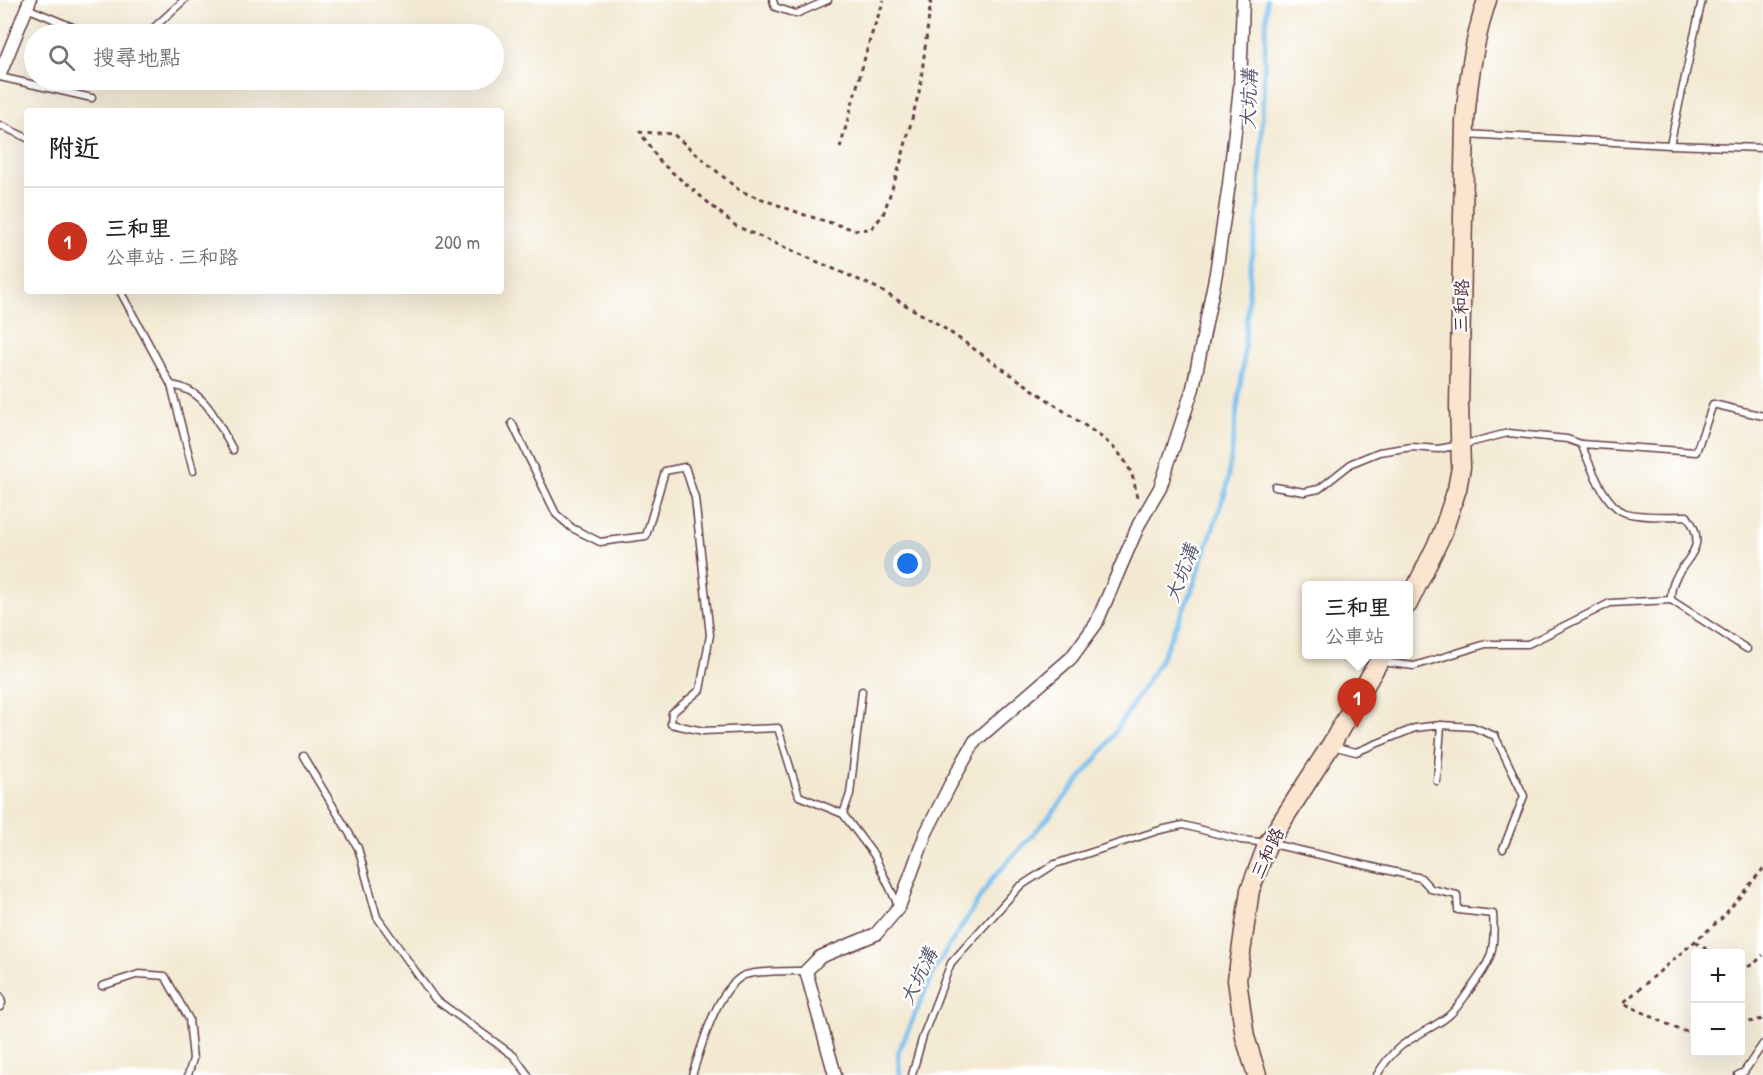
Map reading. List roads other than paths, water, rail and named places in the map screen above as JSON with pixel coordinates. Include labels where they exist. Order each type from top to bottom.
[{"type":"main road","name":"三和路","points":[[1413,594],[1442,534],[1461,467],[1459,405],[1467,86],[1477,30],[1487,0]]},
{"type":"main road","name":"三和路","points":[[1257,1075],[1245,1037],[1237,980],[1250,890],[1268,843],[1331,745],[1381,659]]},
{"type":"street","points":[[835,1075],[806,970],[820,957],[876,933],[899,907],[926,833],[975,741],[1071,658],[1096,624],[1139,524],[1160,488],[1193,388],[1205,333],[1229,184],[1240,87],[1243,0]]},
{"type":"street","points":[[0,75],[28,4]]},
{"type":"lane","points":[[158,24],[184,0]]},
{"type":"lane","points":[[773,0],[775,7],[796,14],[828,0]]},
{"type":"lane","points":[[1670,145],[1702,0]]},
{"type":"lane","points":[[28,4],[69,24]]},
{"type":"lane","points":[[0,75],[24,81]]},
{"type":"lane","points":[[60,90],[92,98]]},
{"type":"lane","points":[[0,125],[24,137]]},
{"type":"lane","points":[[1465,134],[1670,145],[1763,147]]},
{"type":"lane","points":[[122,294],[171,385],[193,471]]},
{"type":"lane","points":[[171,385],[180,386],[202,398],[233,450]]},
{"type":"lane","points":[[1275,487],[1304,492],[1319,489],[1352,463],[1379,452],[1412,447],[1438,449],[1461,446],[1508,433],[1567,439],[1581,444],[1696,452],[1713,404],[1763,416]]},
{"type":"lane","points":[[512,423],[556,514],[572,528],[600,542],[646,536],[666,471],[686,467],[695,498],[710,635],[700,690],[672,712],[672,724],[703,731],[778,728],[799,796],[843,814],[874,855],[899,907]]},
{"type":"lane","points":[[1581,444],[1605,496],[1624,512],[1641,515],[1687,516],[1694,526],[1698,544],[1693,555],[1681,566],[1670,588],[1671,600]]},
{"type":"lane","points":[[1386,659],[1414,666],[1486,644],[1528,644],[1610,603],[1671,600],[1747,649]]},
{"type":"lane","points":[[843,814],[850,794],[862,692]]},
{"type":"lane","points":[[1437,781],[1440,725]]},
{"type":"lane","points":[[1331,745],[1356,752],[1415,728],[1440,725],[1473,727],[1495,736],[1524,795],[1503,849]]},
{"type":"lane","points":[[303,756],[358,848],[377,916],[435,999],[514,1056],[528,1075]]},
{"type":"lane","points":[[912,1075],[923,1036],[951,963],[1019,887],[1055,864],[1160,830],[1183,825],[1241,840],[1268,843],[1421,878],[1431,889],[1457,895],[1458,910],[1493,914],[1495,938],[1487,966],[1479,978],[1451,1013],[1442,1021],[1401,1044],[1377,1075]]},
{"type":"lane","points":[[692,1075],[712,1016],[729,990],[742,976],[762,972],[806,970]]},
{"type":"lane","points":[[102,986],[139,974],[165,976],[189,1019],[193,1059],[188,1075]]},
{"type":"lane","points":[[0,996],[2,1002],[0,1007]]},
{"type":"lane","points":[[1738,1075],[1744,1072],[1763,1044]]},
{"type":"waterway","name":"大坑溝","points":[[900,1075],[898,1053],[937,965],[992,879],[1049,817],[1105,748],[1160,661],[1191,593],[1227,487],[1243,367],[1251,263],[1259,201],[1267,0]]},
{"type":"place","name":"三和里","points":[[1357,728]]}]
